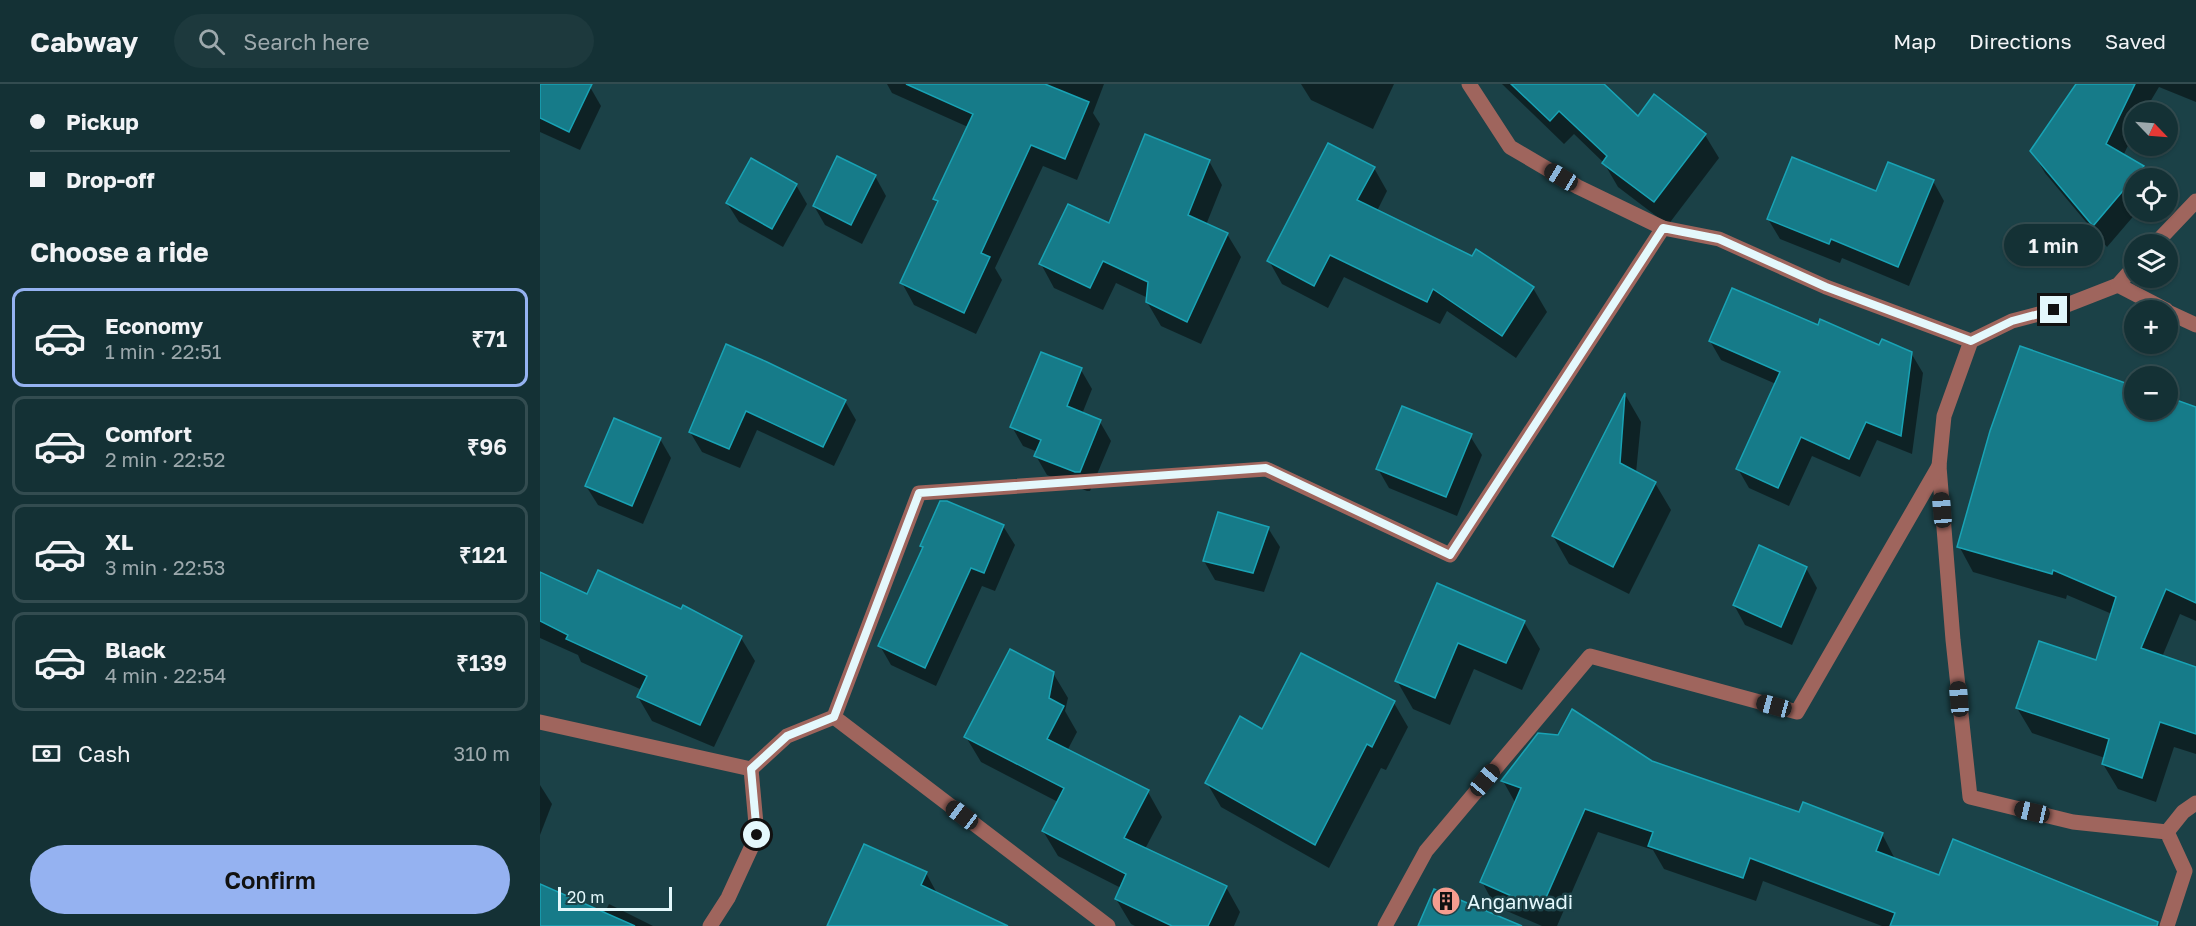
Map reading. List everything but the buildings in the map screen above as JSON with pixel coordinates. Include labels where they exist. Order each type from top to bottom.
[{"type":"street","points":[[1469,84],[1510,147],[1578,188],[1663,228],[1719,239],[1826,287],[1971,341]]},
{"type":"street","points":[[2165,234],[2196,201]]},
{"type":"street","points":[[751,769],[787,736],[834,717],[919,493],[1266,468],[1450,555],[1663,228]]},
{"type":"street","points":[[2124,278],[2118,285],[2054,310],[2012,321],[1971,341],[1944,416],[1939,466],[1953,640],[1970,797],[2073,822],[2167,832]]},
{"type":"street","points":[[2118,285],[2146,300]]},
{"type":"street","points":[[2178,316],[2196,325]]},
{"type":"street","points":[[1385,926],[1426,851],[1590,656],[1797,712],[1939,466]]},
{"type":"street","points":[[834,717],[1108,926]]},
{"type":"street","points":[[540,722],[751,769]]},
{"type":"street","points":[[710,926],[729,898],[757,835],[751,769]]},
{"type":"street","points":[[2167,832],[2183,812],[2196,804]]},
{"type":"street","points":[[2167,832],[2185,871],[2167,926]]},
{"type":"place","name":"Anganwadi","points":[[1446,901]]},
{"type":"route","points":[[757,835],[751,769],[787,736],[834,717],[919,493],[1266,468],[1450,555],[1663,228],[1719,239],[1826,287],[1971,341],[2012,321],[2054,310]]}]
